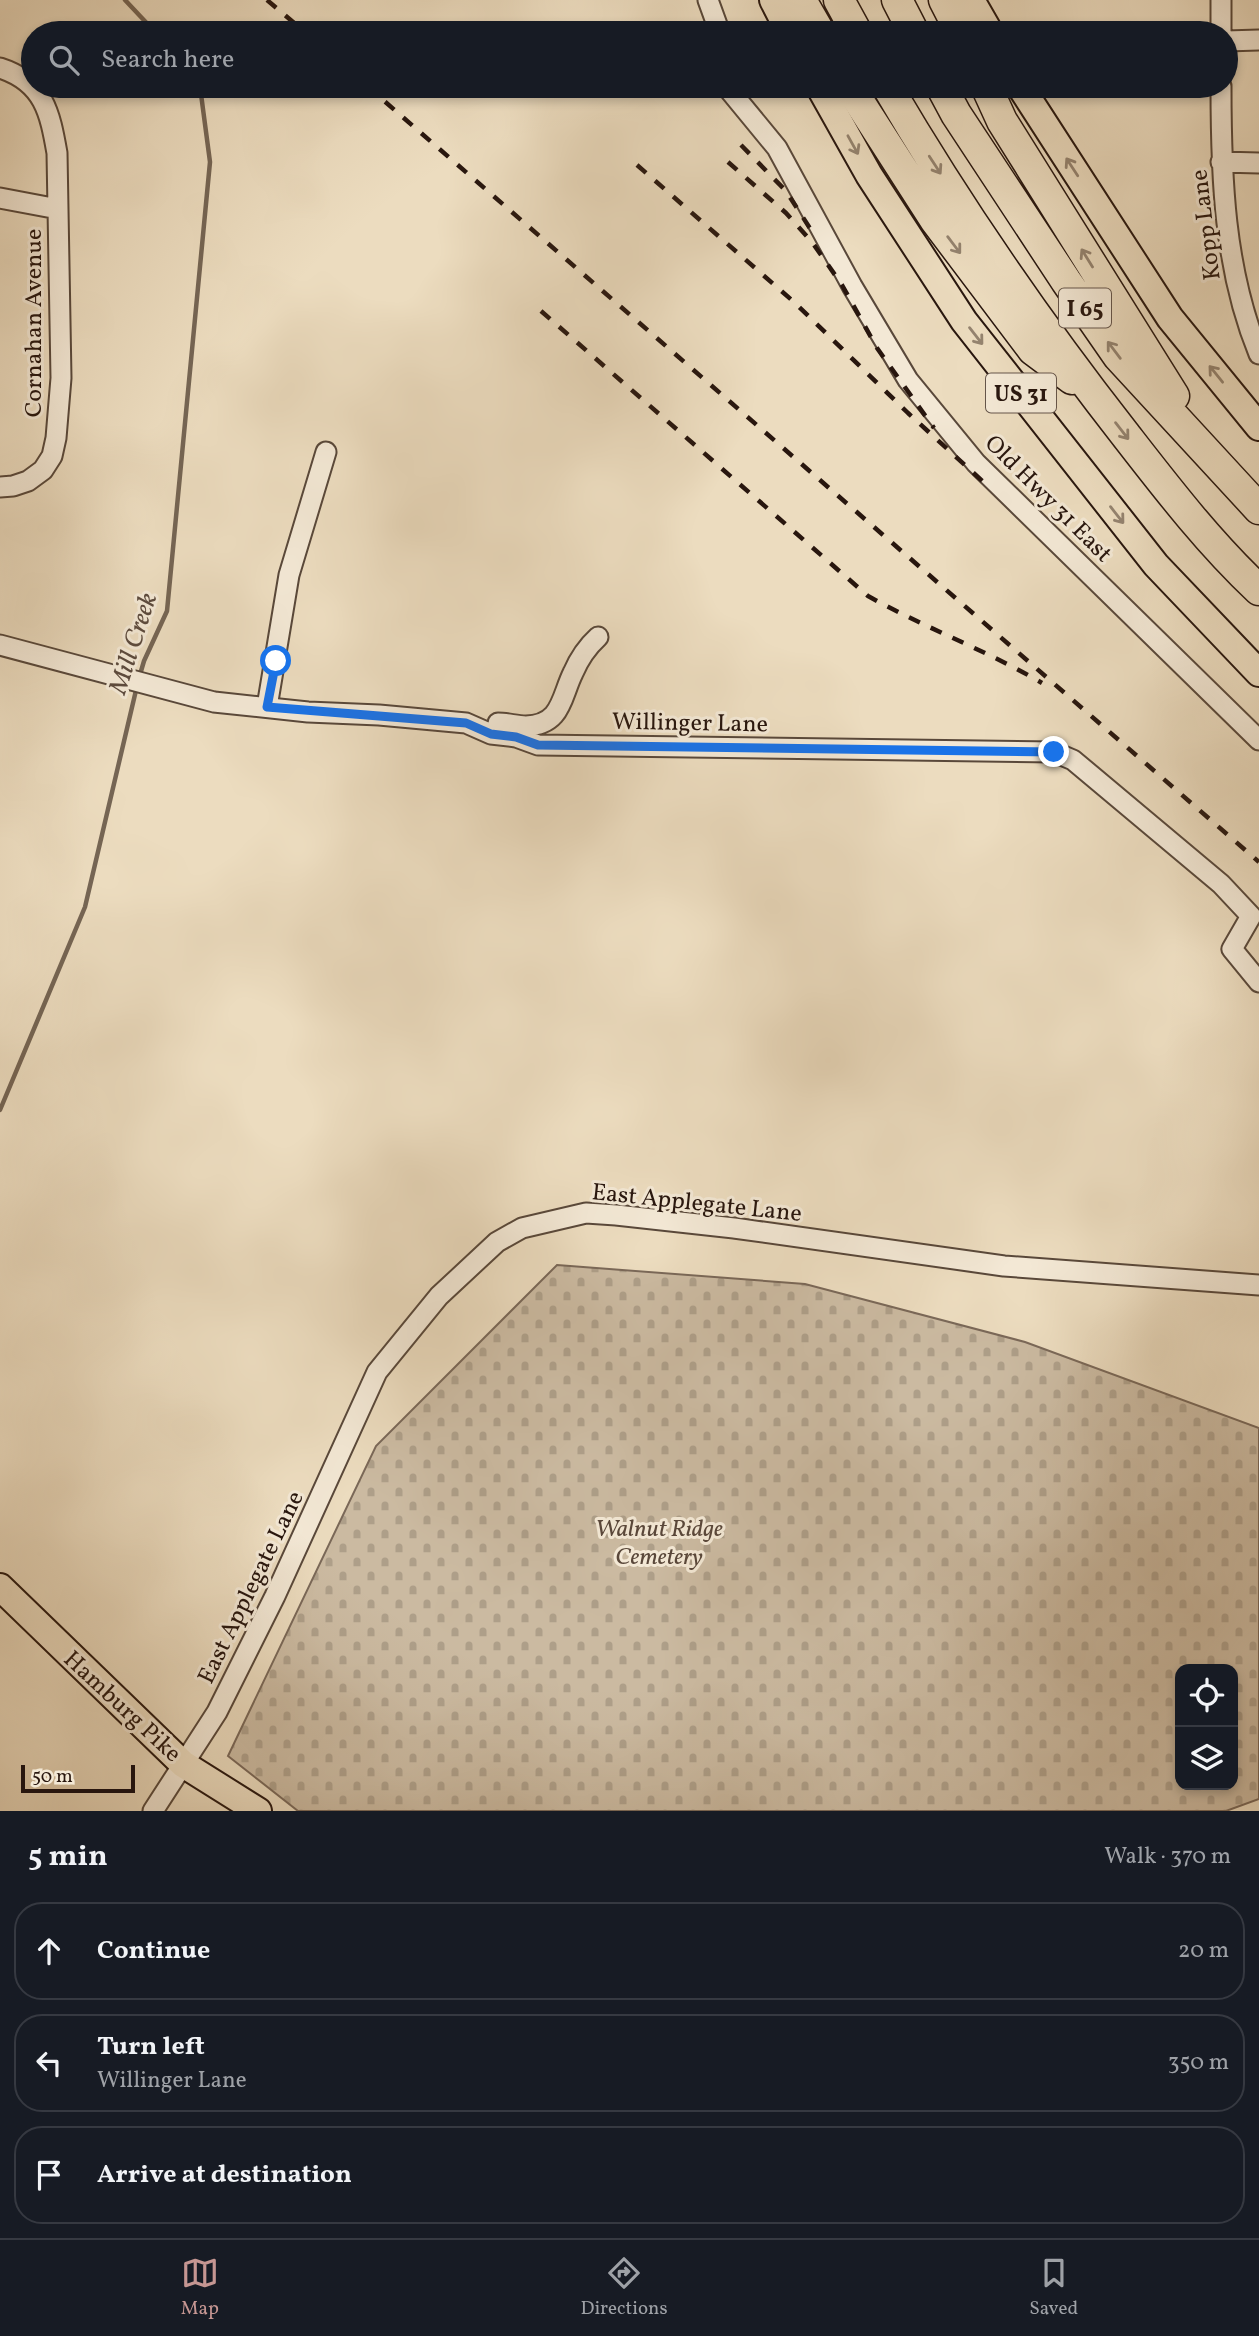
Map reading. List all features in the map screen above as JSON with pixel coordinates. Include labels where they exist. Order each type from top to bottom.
[{"type":"highway","points":[[801,0],[813,21]]},
{"type":"highway","points":[[839,0],[850,21]]},
{"type":"highway","points":[[897,0],[908,21]]},
{"type":"highway","points":[[944,0],[955,21]]},
{"type":"highway","points":[[857,98],[935,220],[1032,350],[1096,397]]},
{"type":"highway","name":"I 65","points":[[894,98],[1002,268],[1096,397],[1225,558],[1259,590]]},
{"type":"highway","name":"I 65","points":[[948,98],[971,137],[1118,356],[1259,509]]},
{"type":"highway","points":[[992,98],[1010,132],[1215,461]]},
{"type":"main road","points":[[773,0],[784,21]]},
{"type":"main road","points":[[971,0],[983,21]]},
{"type":"main road","name":"US 31","points":[[826,98],[869,175],[964,321],[1156,565],[1259,673]]},
{"type":"main road","points":[[1028,98],[1170,318],[1259,427]]},
{"type":"main road","name":"Hamburg Pike","points":[[0,1587],[183,1764],[258,1811]]},
{"type":"street","points":[[708,0],[716,21]]},
{"type":"street","points":[[1221,0],[1221,21]]},
{"type":"street","points":[[1238,41],[1259,40]]},
{"type":"street","name":"Cornahan Avenue","points":[[0,68],[21,80]]},
{"type":"street","name":"Cornahan Avenue","points":[[0,487],[28,481],[43,470],[52,456],[56,439],[61,378],[57,153],[51,118],[42,98]]},
{"type":"street","name":"Old Hwy 31 East","points":[[736,98],[776,148],[852,286],[908,380],[976,463],[1259,740]]},
{"type":"street","name":"Kopp Lane","points":[[1221,98],[1221,162],[1233,269],[1243,315],[1259,354]]},
{"type":"street","points":[[1221,162],[1259,163]]},
{"type":"street","name":"Cornahan Avenue","points":[[0,198],[58,209]]},
{"type":"street","points":[[267,707],[289,575],[326,452]]},
{"type":"street","points":[[466,723],[528,726],[554,715],[560,709],[571,675],[597,637]]},
{"type":"street","name":"Willinger Lane","points":[[0,645],[214,702],[466,723],[491,734],[516,737],[538,745],[1054,752],[1073,760],[1221,884],[1251,916],[1232,948],[1259,982]]},
{"type":"street","name":"East Applegate Lane","points":[[153,1811],[217,1712],[275,1596],[377,1372],[439,1296],[498,1242],[522,1227],[586,1213],[616,1215],[734,1228],[1004,1266],[1259,1285]]},
{"type":"green space","name":"Walnut Ridge Cemetery","points":[[557,1265],[805,1284],[1025,1342],[1259,1428],[1259,1799],[1226,1811],[298,1811],[228,1756],[376,1446]]},
{"type":"waterway","name":"Mill Creek","points":[[125,0],[145,21]]},
{"type":"waterway","name":"Mill Creek","points":[[139,678],[167,611],[210,162],[202,98]]},
{"type":"waterway","name":"Mill Creek","points":[[0,1110],[85,907],[137,686]]},
{"type":"railway","points":[[267,0],[292,21]]},
{"type":"railway","points":[[381,98],[1259,862]]},
{"type":"railway","points":[[741,145],[786,191],[813,233]]},
{"type":"railway","points":[[728,162],[786,213],[812,242],[842,285],[877,348],[934,428]]},
{"type":"railway","points":[[637,165],[794,302],[990,488]]},
{"type":"railway","points":[[541,311],[868,596],[1042,683]]},
{"type":"route","points":[[276,661],[267,707],[466,723],[491,734],[516,737],[538,745],[1054,752]]}]
